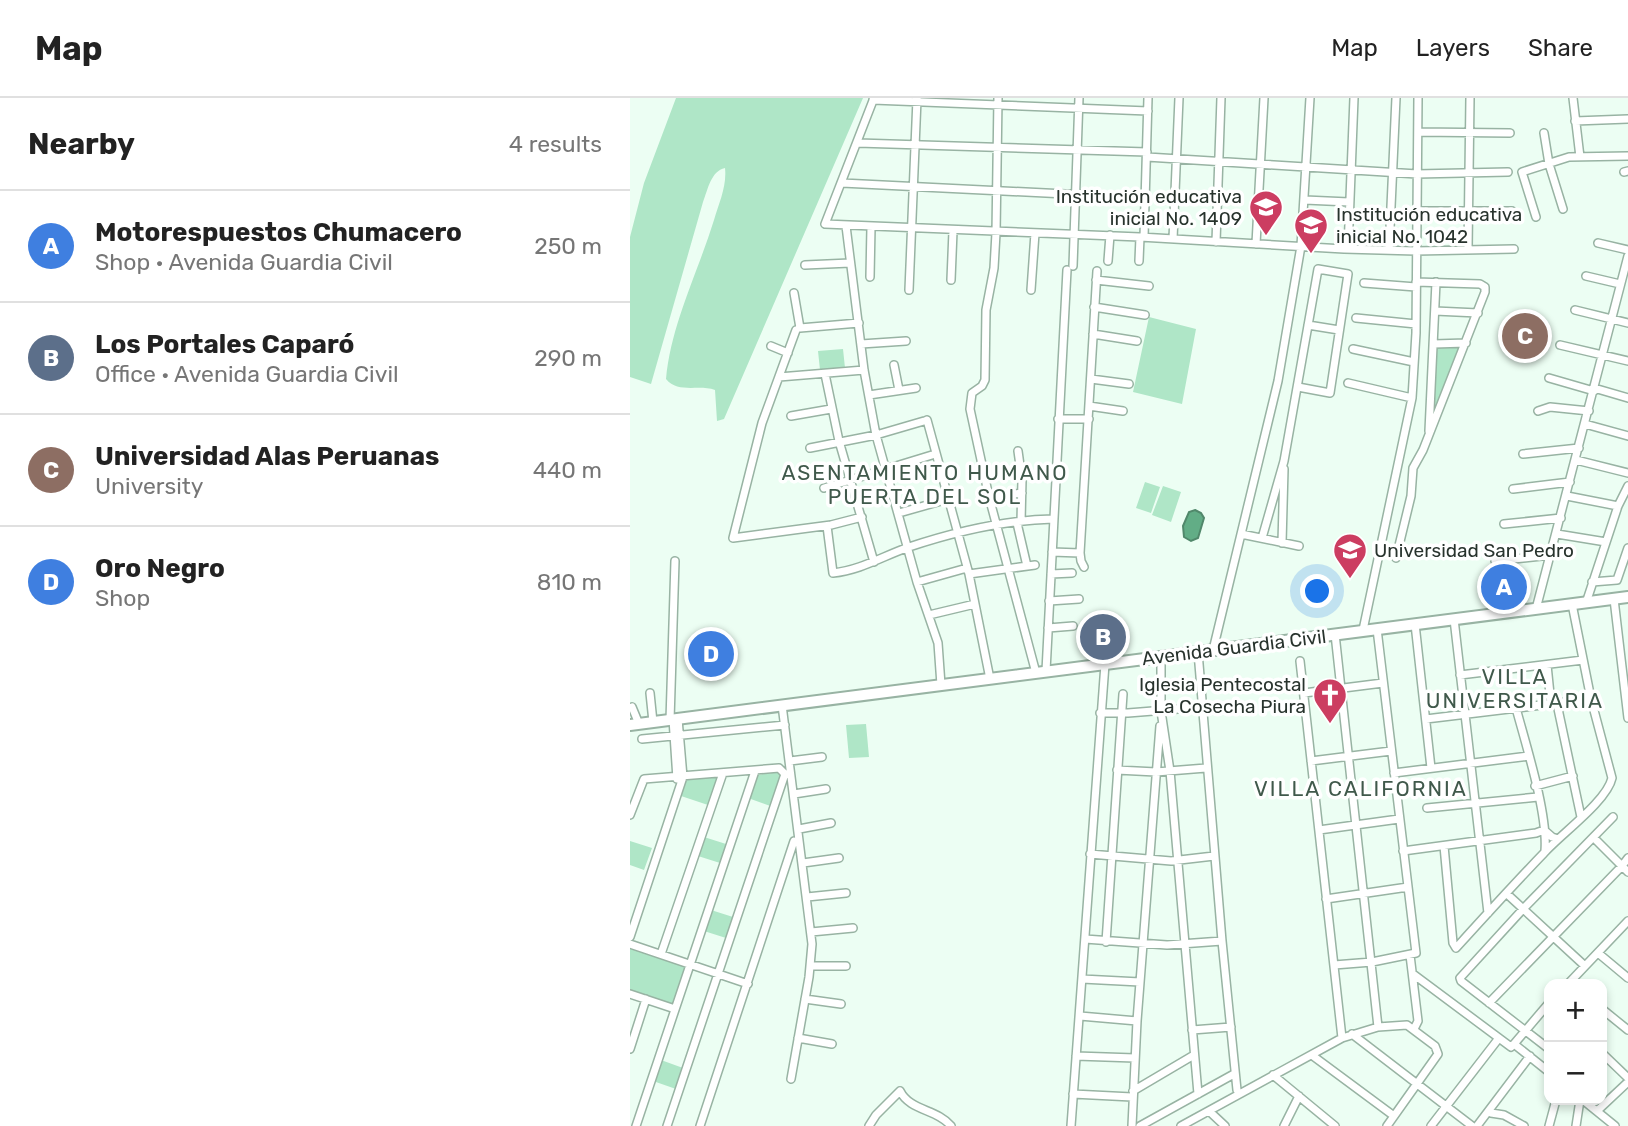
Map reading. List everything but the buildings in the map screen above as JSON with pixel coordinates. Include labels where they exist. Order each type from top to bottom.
[{"type":"highway","name":"Avenida Guardia Civil","points":[[634,724],[1628,597]]},
{"type":"street","points":[[1041,672],[1048,628],[1058,418],[1074,234],[1079,98]]},
{"type":"street","points":[[1139,261],[1145,198],[1148,98]]},
{"type":"street","points":[[1173,239],[1179,98]]},
{"type":"street","points":[[1216,242],[1221,98]]},
{"type":"street","points":[[1256,244],[1264,98]]},
{"type":"street","points":[[1213,650],[1278,381],[1301,246],[1310,98]]},
{"type":"street","points":[[1348,249],[1354,98]]},
{"type":"street","points":[[1389,250],[1396,98]]},
{"type":"street","points":[[1363,631],[1412,398],[1416,324],[1418,98]]},
{"type":"street","points":[[1468,249],[1470,98]]},
{"type":"street","points":[[1573,98],[1580,157]]},
{"type":"street","points":[[1148,111],[998,102],[874,99],[825,224],[996,233],[1110,235],[1348,249],[1514,249]]},
{"type":"street","points":[[909,290],[917,100]]},
{"type":"street","points":[[998,102],[996,233],[994,268],[986,310],[985,380],[982,386],[972,393],[970,409],[1007,569],[1041,672]]},
{"type":"street","points":[[1575,121],[1628,119]]},
{"type":"street","points":[[1418,132],[1510,133]]},
{"type":"street","points":[[1544,133],[1549,164],[1563,209]]},
{"type":"street","points":[[858,143],[1077,149],[1177,159],[1417,174],[1508,172]]},
{"type":"street","points":[[1536,217],[1522,172],[1569,157],[1628,156]]},
{"type":"street","points":[[842,183],[1145,198]]},
{"type":"street","points":[[1305,200],[1349,202]]},
{"type":"street","points":[[1416,211],[1512,211]]},
{"type":"street","points":[[846,226],[864,370],[876,435],[917,582],[938,643],[941,685]]},
{"type":"street","points":[[870,276],[871,227]]},
{"type":"street","points":[[951,280],[953,231]]},
{"type":"street","points":[[1031,290],[1035,233]]},
{"type":"street","points":[[1108,261],[1110,235]]},
{"type":"street","points":[[1598,243],[1628,250]]},
{"type":"street","points":[[1536,609],[1628,256]]},
{"type":"street","points":[[806,265],[850,263]]},
{"type":"street","points":[[1262,538],[1284,461],[1318,269],[1348,274],[1330,393],[1298,387]]},
{"type":"street","points":[[1084,567],[1080,554],[1096,276],[1149,286]]},
{"type":"street","points":[[1586,276],[1620,284]]},
{"type":"street","points":[[1429,436],[1436,282]]},
{"type":"street","points":[[1364,283],[1436,282],[1484,285],[1486,292],[1429,436],[1413,468],[1411,496],[1396,558]]},
{"type":"street","points":[[794,293],[800,328],[859,323]]},
{"type":"street","points":[[1094,307],[1145,314]]},
{"type":"street","points":[[1575,310],[1628,323]]},
{"type":"street","points":[[1435,311],[1478,313]]},
{"type":"street","points":[[1356,318],[1416,324]]},
{"type":"street","points":[[1308,325],[1339,330]]},
{"type":"street","points":[[796,330],[762,423],[733,538],[827,526],[862,517]]},
{"type":"street","points":[[1093,334],[1137,341]]},
{"type":"street","points":[[861,344],[906,341]]},
{"type":"street","points":[[1434,344],[1466,343]]},
{"type":"street","points":[[1560,345],[1628,361]]},
{"type":"street","points":[[771,346],[788,353]]},
{"type":"street","points":[[1353,349],[1414,362]]},
{"type":"street","points":[[894,365],[899,390]]},
{"type":"street","points":[[779,377],[864,370]]},
{"type":"street","points":[[825,374],[839,441],[874,562]]},
{"type":"street","points":[[1549,378],[1628,398]]},
{"type":"street","points":[[1091,379],[1129,384]]},
{"type":"street","points":[[1348,383],[1412,398]]},
{"type":"street","points":[[869,395],[916,388]]},
{"type":"street","points":[[1089,406],[1123,411]]},
{"type":"street","points":[[1538,411],[1550,407],[1589,411]]},
{"type":"street","points":[[791,416],[831,409]]},
{"type":"street","points":[[1058,418],[1088,419]]},
{"type":"street","points":[[810,448],[876,435],[925,421],[968,571],[990,678]]},
{"type":"street","points":[[1586,424],[1628,436]]},
{"type":"street","points":[[1523,454],[1579,448]]},
{"type":"street","points":[[917,582],[968,571],[1031,566],[1019,523],[1022,493],[1018,451]]},
{"type":"street","points":[[824,488],[932,455]]},
{"type":"street","points":[[1576,460],[1628,473]]},
{"type":"street","points":[[1282,543],[1284,461]]},
{"type":"street","points":[[1513,489],[1570,482]]},
{"type":"street","points":[[1586,603],[1618,506],[1628,485]]},
{"type":"street","points":[[989,497],[1022,493]]},
{"type":"street","points":[[1567,496],[1618,506]]},
{"type":"street","points":[[899,513],[948,499]]},
{"type":"street","points":[[1504,524],[1561,518]]},
{"type":"street","points":[[827,526],[833,573],[852,571],[908,547],[957,533],[1053,519]]},
{"type":"street","points":[[1241,534],[1299,546]]},
{"type":"street","points":[[1557,534],[1606,542]]},
{"type":"street","points":[[1592,582],[1618,580],[1628,548]]},
{"type":"street","points":[[1052,552],[1080,554]]},
{"type":"street","points":[[1494,561],[1551,555]]},
{"type":"street","points":[[630,937],[680,777],[674,719],[676,561]]},
{"type":"street","points":[[1051,574],[1072,573]]},
{"type":"street","points":[[1049,601],[1079,599]]},
{"type":"street","points":[[1614,599],[1628,718]]},
{"type":"street","points":[[929,615],[975,604]]},
{"type":"street","points":[[1444,846],[1456,948],[1607,790],[1612,778],[1591,699],[1573,604]]},
{"type":"street","points":[[1454,619],[1488,913]]},
{"type":"street","points":[[1415,624],[1431,768]]},
{"type":"street","points":[[1048,628],[1073,626]]},
{"type":"street","points":[[1334,965],[1372,962],[1416,953],[1377,629]]},
{"type":"street","points":[[1335,634],[1378,1027]]},
{"type":"street","points":[[1198,652],[1206,768],[1237,1090]]},
{"type":"street","points":[[1132,1126],[1137,1021],[1161,711],[1161,656]]},
{"type":"street","points":[[1460,675],[1583,660]]},
{"type":"street","points":[[1300,661],[1342,1038]]},
{"type":"street","points":[[1070,1126],[1105,664]]},
{"type":"street","points":[[1546,665],[1581,817]]},
{"type":"street","points":[[1304,694],[1383,683]]},
{"type":"street","points":[[650,693],[653,722]]},
{"type":"street","points":[[1106,942],[1123,694]]},
{"type":"street","points":[[1426,719],[1591,699]]},
{"type":"street","points":[[782,705],[811,932],[811,966],[791,1079]]},
{"type":"street","points":[[632,706],[634,724]]},
{"type":"street","points":[[1100,713],[1203,707]]},
{"type":"street","points":[[1516,708],[1538,797],[1545,852]]},
{"type":"street","points":[[1161,711],[1170,771],[1198,1094]]},
{"type":"street","points":[[642,739],[785,725]]},
{"type":"street","points":[[1311,761],[1391,751]]},
{"type":"street","points":[[1394,773],[1529,756]]},
{"type":"street","points":[[790,761],[822,757]]},
{"type":"street","points":[[630,816],[644,779],[779,768],[785,776],[667,1126]]},
{"type":"street","points":[[1117,770],[1156,772],[1206,768]]},
{"type":"street","points":[[636,1126],[755,771]]},
{"type":"street","points":[[660,954],[723,773]]},
{"type":"street","points":[[1535,786],[1573,776]]},
{"type":"street","points":[[630,923],[680,777]]},
{"type":"street","points":[[794,794],[826,789]]},
{"type":"street","points":[[1427,808],[1538,797]]},
{"type":"street","points":[[1544,1045],[1461,981],[1461,977],[1613,817]]},
{"type":"street","points":[[1319,830],[1399,819]]},
{"type":"street","points":[[799,829],[831,823]]},
{"type":"street","points":[[1544,830],[1558,839]]},
{"type":"street","points":[[1403,851],[1480,842],[1544,830]]},
{"type":"street","points":[[1594,838],[1625,869]]},
{"type":"street","points":[[700,1126],[794,841]]},
{"type":"street","points":[[1090,854],[1178,860],[1214,856]]},
{"type":"street","points":[[803,863],[839,858]]},
{"type":"street","points":[[1489,1003],[1625,869],[1628,858]]},
{"type":"street","points":[[1326,899],[1408,887]]},
{"type":"street","points":[[807,897],[846,893]]},
{"type":"street","points":[[1507,894],[1585,966]]},
{"type":"street","points":[[1572,979],[1627,924]]},
{"type":"street","points":[[811,932],[853,929]]},
{"type":"street","points":[[1085,939],[1144,944],[1222,941]]},
{"type":"street","points":[[630,944],[748,984]]},
{"type":"street","points":[[1598,953],[1628,978]]},
{"type":"street","points":[[1410,955],[1418,1021],[1414,1029]]},
{"type":"street","points":[[811,966],[846,966]]},
{"type":"street","points":[[1413,974],[1511,1047],[1544,1009]]},
{"type":"street","points":[[1082,979],[1140,982]]},
{"type":"street","points":[[630,994],[675,1009]]},
{"type":"street","points":[[630,1049],[646,999]]},
{"type":"street","points":[[805,999],[841,1004]]},
{"type":"street","points":[[1607,1013],[1628,1030]]},
{"type":"street","points":[[1080,1016],[1137,1021]]},
{"type":"street","points":[[1181,1126],[1342,1038],[1378,1027],[1407,1025],[1439,1052],[1387,1126]]},
{"type":"street","points":[[1192,1030],[1231,1027]]},
{"type":"street","points":[[1352,1034],[1474,1126],[1532,1058]]},
{"type":"street","points":[[798,1038],[832,1044]]},
{"type":"street","points":[[1431,1126],[1499,1038]]},
{"type":"street","points":[[1514,1044],[1544,1068]]},
{"type":"street","points":[[1073,1094],[1133,1094],[1194,1055]]},
{"type":"street","points":[[1076,1056],[1135,1058]]},
{"type":"street","points":[[1313,1056],[1394,1116]]},
{"type":"street","points":[[1483,1126],[1532,1058]]},
{"type":"street","points":[[1597,1111],[1628,1080],[1607,1058]]},
{"type":"street","points":[[1140,1126],[1234,1074]]},
{"type":"street","points":[[1273,1075],[1327,1123],[1335,1126]]},
{"type":"street","points":[[869,1126],[900,1091],[909,1102],[942,1118],[951,1126]]},
{"type":"street","points":[[1284,1126],[1299,1096]]},
{"type":"street","points":[[1549,1126],[1555,1105]]},
{"type":"street","points":[[1576,1126],[1581,1105]]},
{"type":"street","points":[[1589,1105],[1615,1126]]},
{"type":"street","points":[[1209,1111],[1224,1126]]},
{"type":"street","points":[[1492,1113],[1504,1115],[1524,1126]]},
{"type":"shaded area","points":[[676,98],[863,98],[724,419],[717,421],[715,390],[676,386],[666,379],[673,338],[708,240],[722,194],[725,168],[716,173],[708,186],[651,384],[630,377],[630,237],[644,183]]},
{"type":"shaded area","points":[[1149,317],[1196,329],[1182,404],[1133,392]]},
{"type":"shaded area","points":[[1462,345],[1430,421],[1435,400],[1436,346]]},
{"type":"shaded area","points":[[843,349],[845,368],[820,370],[818,351]]},
{"type":"shaded area","points":[[1145,482],[1160,487],[1151,513],[1136,508]]},
{"type":"shaded area","points":[[1163,486],[1181,492],[1171,522],[1152,515]]},
{"type":"shaded area","points":[[1195,510],[1204,518],[1198,538],[1191,541],[1184,537],[1183,526],[1189,512]]},
{"type":"shaded area","points":[[866,724],[869,757],[849,758],[846,725]]},
{"type":"shaded area","points":[[779,772],[782,777],[773,807],[748,798],[756,775]]},
{"type":"shaded area","points":[[718,776],[708,805],[681,796],[687,779]]},
{"type":"shaded area","points":[[704,837],[726,844],[720,863],[698,856]]},
{"type":"shaded area","points":[[630,841],[652,848],[644,870],[630,865]]},
{"type":"shaded area","points":[[711,910],[733,917],[726,938],[704,931]]},
{"type":"shaded area","points":[[630,947],[686,966],[673,1005],[630,991]]},
{"type":"shaded area","points":[[661,1060],[683,1068],[676,1089],[653,1081]]},
{"type":"place","name":"Institución educativa inicial No. 1409","points":[[1266,237]]},
{"type":"place","name":"Institución educativa inicial No. 1042","points":[[1311,255]]},
{"type":"place","name":"Universidad Alas Peruanas","points":[[1525,336]]},
{"type":"place","name":"Universidad San Pedro","points":[[1350,580]]},
{"type":"place","name":"Motorespuestos Chumacero","points":[[1504,587]]},
{"type":"place","name":"Los Portales Caparó","points":[[1103,637]]},
{"type":"place","name":"Oro Negro","points":[[711,654]]},
{"type":"place","name":"Iglesia Pentecostal La Cosecha Piura","points":[[1330,725]]},
{"type":"district","name":"ASENTAMIENTO HUMANO PUERTA DEL SOL","points":[[925,485]]},
{"type":"district","name":"VILLA UNIVERSITARIA","points":[[1515,689]]},
{"type":"district","name":"VILLA CALIFORNIA","points":[[1361,789]]}]
